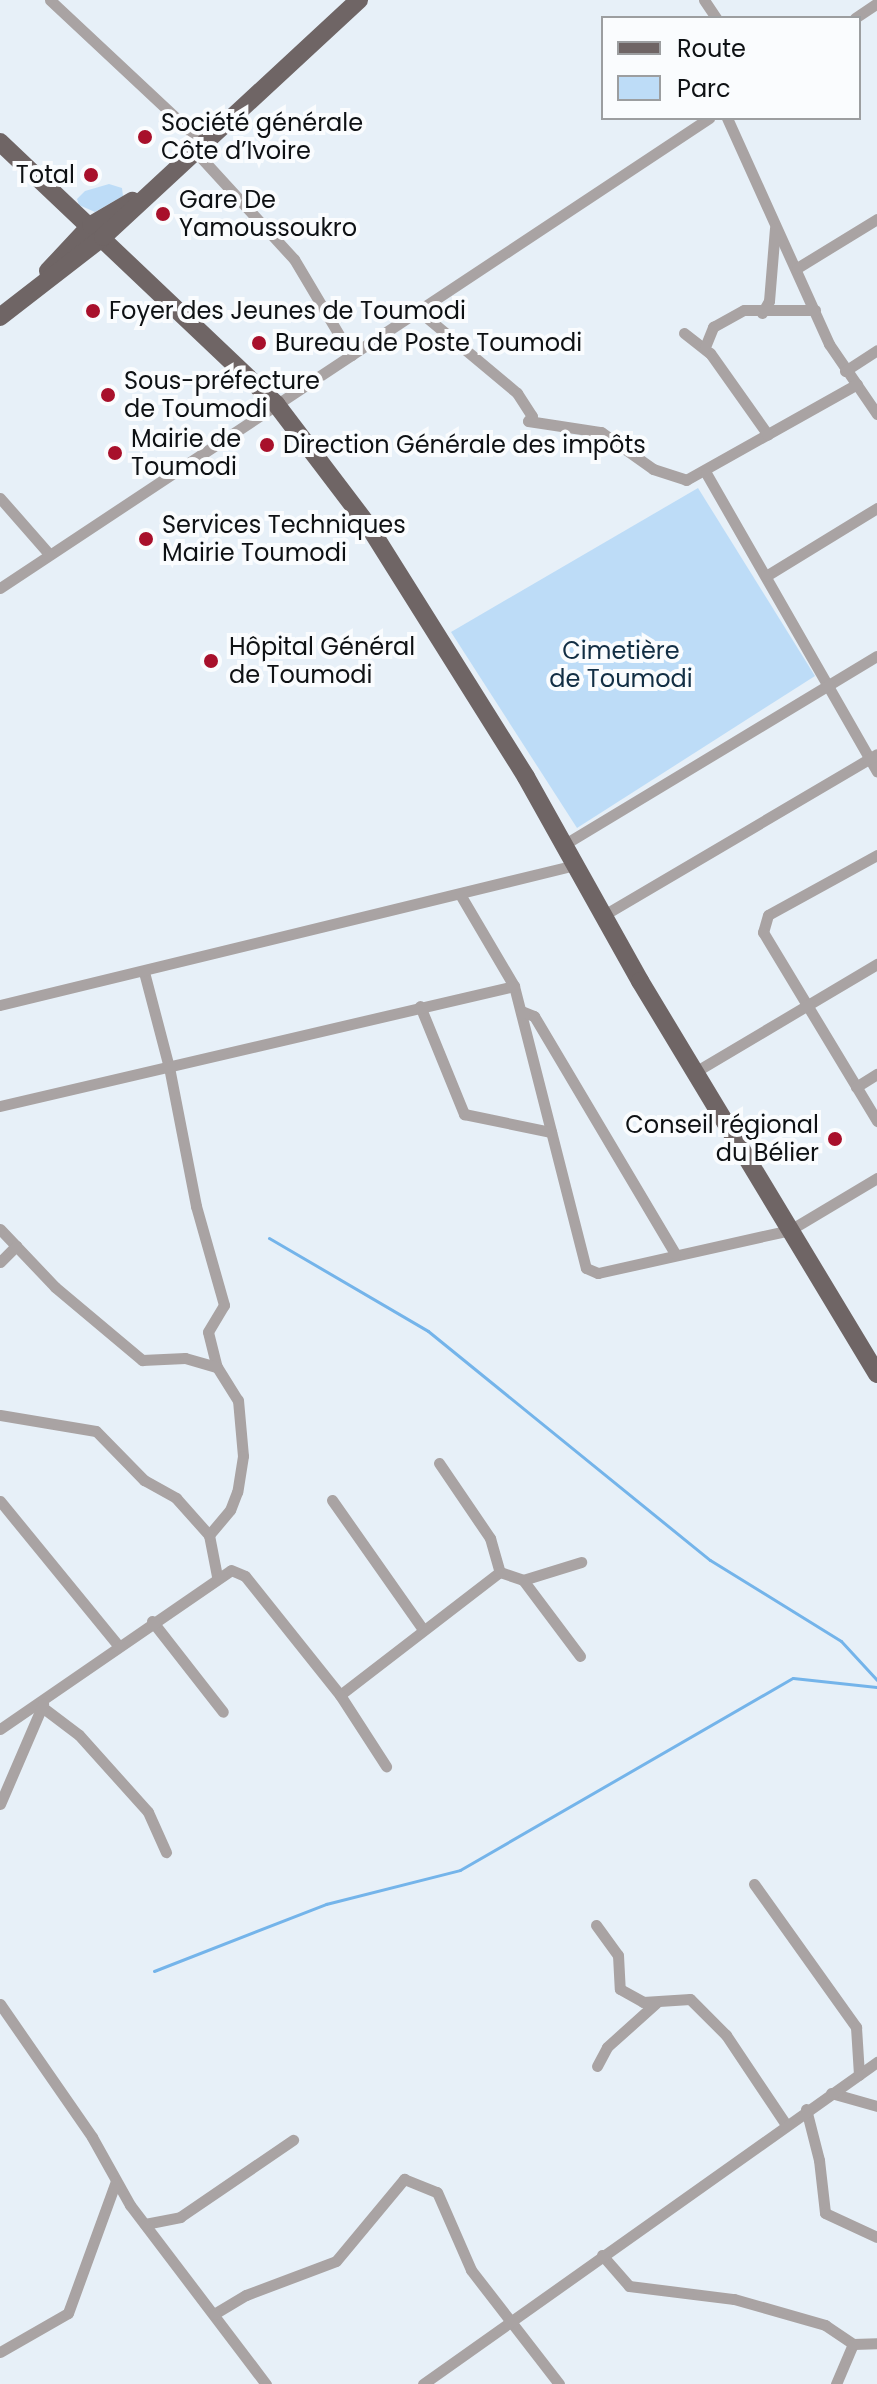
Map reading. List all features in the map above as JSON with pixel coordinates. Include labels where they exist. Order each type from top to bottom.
[{"type":"main road","points":[[0,317],[97,231],[148,192],[359,0]]},
{"type":"main road","points":[[0,142],[276,404],[407,583],[565,844],[695,1072],[877,1374]]},
{"type":"street","points":[[50,0],[198,146],[284,247],[351,355]]},
{"type":"street","points":[[858,16],[877,3]]},
{"type":"street","points":[[0,588],[706,120]]},
{"type":"street","points":[[728,120],[845,371],[877,414]]},
{"type":"street","points":[[797,268],[877,219]]},
{"type":"street","points":[[762,313],[769,301],[776,224]]},
{"type":"street","points":[[705,347],[713,327],[747,310],[762,313],[815,310]]},
{"type":"street","points":[[419,311],[517,393],[532,416],[528,421],[601,432],[653,469],[686,480],[706,473],[857,384]]},
{"type":"street","points":[[684,333],[705,347],[768,435]]},
{"type":"street","points":[[845,371],[877,350]]},
{"type":"street","points":[[706,473],[828,688],[873,756],[877,771]]},
{"type":"street","points":[[0,498],[49,554]]},
{"type":"street","points":[[766,576],[877,508]]},
{"type":"street","points":[[565,844],[877,656]]},
{"type":"street","points":[[604,915],[873,756]]},
{"type":"street","points":[[877,855],[768,915],[763,932],[877,1121]]},
{"type":"street","points":[[0,1005],[461,896],[575,865]]},
{"type":"street","points":[[461,896],[514,986],[586,1268],[598,1273],[675,1253],[790,1230],[877,1178]]},
{"type":"street","points":[[695,1072],[877,964]]},
{"type":"street","points":[[144,972],[169,1067],[196,1206],[224,1305],[208,1332],[217,1367],[238,1400],[243,1456],[230,1510],[209,1535]]},
{"type":"street","points":[[0,1106],[514,986]]},
{"type":"street","points":[[420,1006],[464,1114],[551,1132]]},
{"type":"street","points":[[521,1011],[534,1016],[675,1253]]},
{"type":"street","points":[[856,1087],[877,1074]]},
{"type":"street","points":[[0,1229],[55,1287],[142,1360],[185,1358],[217,1367]]},
{"type":"street","points":[[0,1262],[16,1246]]},
{"type":"street","points":[[0,1415],[96,1431],[144,1480],[176,1498],[209,1535],[217,1576]]},
{"type":"street","points":[[439,1463],[490,1538],[500,1572]]},
{"type":"street","points":[[332,1500],[422,1628]]},
{"type":"street","points":[[0,1501],[118,1645]]},
{"type":"street","points":[[523,1580],[581,1562]]},
{"type":"street","points":[[0,1729],[44,1701],[217,1576],[231,1570],[245,1576],[340,1695],[386,1766]]},
{"type":"street","points":[[500,1572],[523,1580],[580,1656]]},
{"type":"street","points":[[340,1695],[422,1628],[500,1572]]},
{"type":"street","points":[[152,1621],[223,1712]]},
{"type":"street","points":[[0,1804],[44,1701]]},
{"type":"street","points":[[44,1701],[148,1812],[166,1852]]},
{"type":"street","points":[[754,1884],[856,2027],[859,2075]]},
{"type":"street","points":[[596,1925],[618,1955],[620,1989],[643,2002],[656,2003],[680,1996],[690,1999],[726,2035],[785,2123]]},
{"type":"street","points":[[597,2066],[607,2047],[656,2003]]},
{"type":"street","points":[[0,2004],[145,2224],[266,2384]]},
{"type":"street","points":[[423,2384],[785,2123],[877,2062]]},
{"type":"street","points":[[831,2093],[877,2106]]},
{"type":"street","points":[[806,2109],[819,2160],[825,2213],[877,2237]]},
{"type":"street","points":[[145,2224],[180,2217],[293,2140]]},
{"type":"street","points":[[214,2314],[246,2295],[336,2261],[404,2179],[437,2192],[471,2270],[513,2319],[559,2384]]},
{"type":"street","points":[[0,2352],[68,2313],[116,2181]]},
{"type":"street","points":[[602,2255],[629,2286],[734,2299],[825,2325],[853,2344],[877,2343]]},
{"type":"street","points":[[836,2384],[853,2344]]},
{"type":"green space","points":[[109,184],[122,188],[123,196],[95,212],[79,205],[77,199],[85,191]]},
{"type":"green space","name":"Cimetière de Toumodi","points":[[698,488],[815,676],[577,828],[451,632]]},
{"type":"waterway","points":[[269,1238],[428,1331],[710,1560],[841,1641],[877,1680]]},
{"type":"waterway","points":[[154,1971],[326,1904],[460,1870],[793,1678],[877,1687]]},
{"type":"place","name":"Société générale Côte d’Ivoire","points":[[145,137]]},
{"type":"place","name":"Total","points":[[91,175]]},
{"type":"place","name":"Gare De Yamoussoukro","points":[[163,214]]},
{"type":"place","name":"Foyer des Jeunes de Toumodi","points":[[93,311]]},
{"type":"place","name":"Bureau de Poste Toumodi","points":[[259,343]]},
{"type":"place","name":"Sous-préfecture de Toumodi","points":[[108,395]]},
{"type":"place","name":"Direction Générale des impôts","points":[[267,445]]},
{"type":"place","name":"Mairie de Toumodi","points":[[115,453]]},
{"type":"place","name":"Services Techniques Mairie Toumodi","points":[[146,539]]},
{"type":"place","name":"Hôpital Général de Toumodi","points":[[211,661]]},
{"type":"place","name":"Conseil régional du Bélier","points":[[835,1139]]}]
